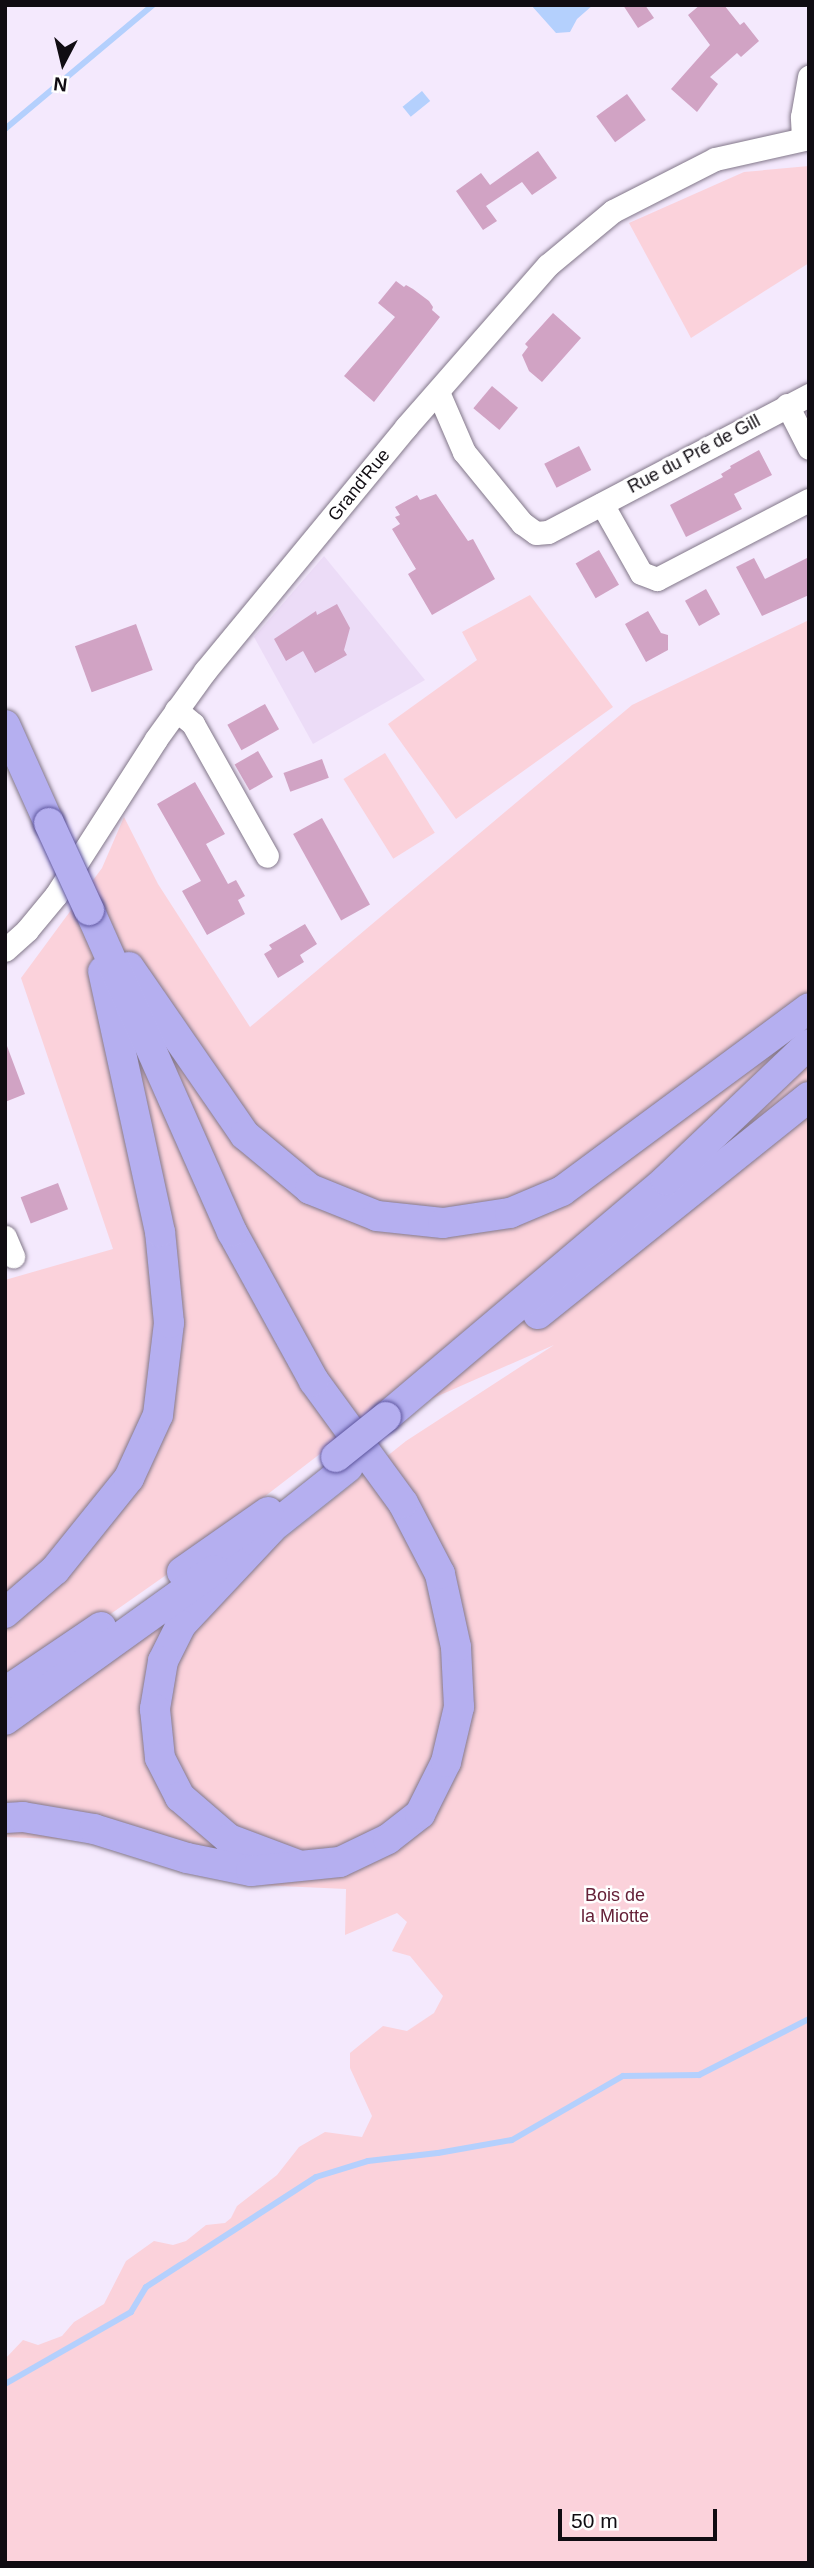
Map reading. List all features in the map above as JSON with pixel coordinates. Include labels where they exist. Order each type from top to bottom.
[{"type":"main road","points":[[5,725],[232,1232],[314,1381],[403,1503],[440,1574],[456,1647],[458,1707],[446,1762],[420,1814],[388,1839],[340,1862],[251,1871],[187,1858],[94,1829],[23,1817],[5,1818]]},
{"type":"main road","points":[[89,909],[245,1135],[310,1189],[377,1216],[443,1223],[510,1213],[562,1191],[809,1008]]},
{"type":"main road","points":[[5,1612],[55,1570],[129,1478],[158,1415],[169,1323],[160,1232],[89,909]]},
{"type":"main road","points":[[391,1422],[666,1180],[809,1044]]},
{"type":"main road","points":[[303,1867],[229,1839],[180,1797],[160,1758],[155,1709],[163,1661],[181,1625],[271,1529],[342,1462],[809,1097]]},
{"type":"main road","points":[[5,1692],[342,1462]]},
{"type":"main road","points":[[5,1720],[271,1529]]},
{"type":"street","points":[[806,127],[809,77]]},
{"type":"street","name":"Grand'Rue","points":[[5,950],[27,930],[56,895],[176,710],[205,671],[548,265],[613,211],[715,159],[806,127]]},
{"type":"street","name":"Rue du Pré de Gill","points":[[438,392],[464,452],[528,530],[536,533],[548,532],[809,395]]},
{"type":"street","points":[[787,405],[809,448]]},
{"type":"street","points":[[601,504],[641,573],[657,579],[809,500]]},
{"type":"street","points":[[176,710],[192,724],[267,856]]},
{"type":"shaded area","points":[[324,556],[425,680],[313,744],[254,637]]},
{"type":"green space","points":[[809,166],[809,263],[691,338],[629,223],[744,172]]},
{"type":"green space","points":[[530,595],[613,707],[456,819],[388,724],[477,660],[462,632]]},
{"type":"green space","name":"Bois de la Miotte","points":[[809,620],[809,2563],[5,2563],[5,2359],[23,2340],[38,2345],[62,2336],[74,2322],[104,2304],[126,2261],[154,2241],[173,2245],[186,2241],[206,2225],[225,2223],[237,2206],[277,2175],[299,2147],[325,2132],[362,2137],[372,2116],[350,2068],[350,2053],[383,2026],[407,2031],[434,2013],[443,1996],[410,1956],[392,1951],[407,1922],[397,1913],[345,1935],[346,1889],[258,1885],[87,1840],[5,1837],[5,1737],[151,1633],[237,1581],[276,1545],[406,1441],[554,1345],[338,1440],[198,1548],[189,1559],[5,1688],[5,1280],[113,1249],[21,978],[102,868],[124,817],[158,884],[250,1027],[632,705]]},
{"type":"green space","points":[[385,753],[435,833],[393,859],[343,779]]},
{"type":"water","points":[[531,5],[593,5],[577,19],[570,32],[556,33]]},
{"type":"water","points":[[422,91],[430,101],[411,117],[403,107]]},
{"type":"building","points":[[623,5],[645,5],[654,18],[638,28]]},
{"type":"building","points":[[700,5],[724,5],[740,25],[744,22],[759,41],[741,57],[737,53],[710,77],[718,84],[697,112],[671,89],[710,45],[688,15]]},
{"type":"building","points":[[627,94],[646,120],[615,142],[596,116]]},
{"type":"building","points":[[538,151],[557,178],[532,195],[522,182],[486,206],[497,221],[483,230],[456,191],[481,173],[490,185]]},
{"type":"building","points":[[396,281],[429,301],[432,310],[440,317],[374,402],[344,376],[395,317],[378,303]]},
{"type":"building","points":[[553,313],[581,338],[542,382],[529,371],[522,355],[528,347],[525,344]]},
{"type":"building","points":[[492,386],[518,408],[499,430],[473,408]]},
{"type":"building","points":[[579,446],[591,470],[557,488],[544,464]]},
{"type":"building","points":[[759,450],[772,475],[734,494],[742,509],[686,537],[670,505],[723,477],[721,474],[731,468],[730,466]]},
{"type":"building","points":[[436,494],[468,541],[473,539],[495,579],[432,615],[408,574],[416,569],[392,529],[400,524],[395,517],[400,515],[395,507],[417,495],[420,500]]},
{"type":"building","points":[[599,550],[619,585],[596,598],[576,564]]},
{"type":"building","points":[[809,557],[809,595],[762,616],[736,567],[754,558],[765,579]]},
{"type":"building","points":[[706,589],[720,614],[699,626],[685,601]]},
{"type":"building","points":[[337,604],[350,628],[344,650],[347,655],[315,673],[303,651],[286,661],[274,639],[316,611],[317,615]]},
{"type":"building","points":[[648,611],[661,633],[668,635],[668,650],[646,662],[625,624]]},
{"type":"building","points":[[136,624],[153,670],[92,692],[75,646]]},
{"type":"building","points":[[265,704],[279,729],[241,750],[227,725]]},
{"type":"building","points":[[258,751],[273,777],[250,790],[235,764]]},
{"type":"building","points":[[322,759],[329,778],[290,792],[283,773]]},
{"type":"building","points":[[195,782],[225,834],[206,844],[228,884],[236,880],[245,896],[238,900],[245,914],[207,935],[182,891],[201,881],[157,804]]},
{"type":"building","points":[[322,818],[370,905],[341,921],[293,834]]},
{"type":"building","points":[[305,924],[317,944],[300,955],[304,962],[278,978],[264,954],[272,949],[269,945]]},
{"type":"building","points":[[7,1046],[25,1094],[5,1102],[5,1047]]},
{"type":"building","points":[[58,1183],[68,1209],[31,1223],[21,1197]]},
{"type":"waterway","points":[[5,129],[153,5]]},
{"type":"waterway","points":[[5,2384],[131,2312],[146,2287],[316,2177],[368,2161],[438,2153],[512,2140],[623,2076],[699,2075],[809,2019]]}]
